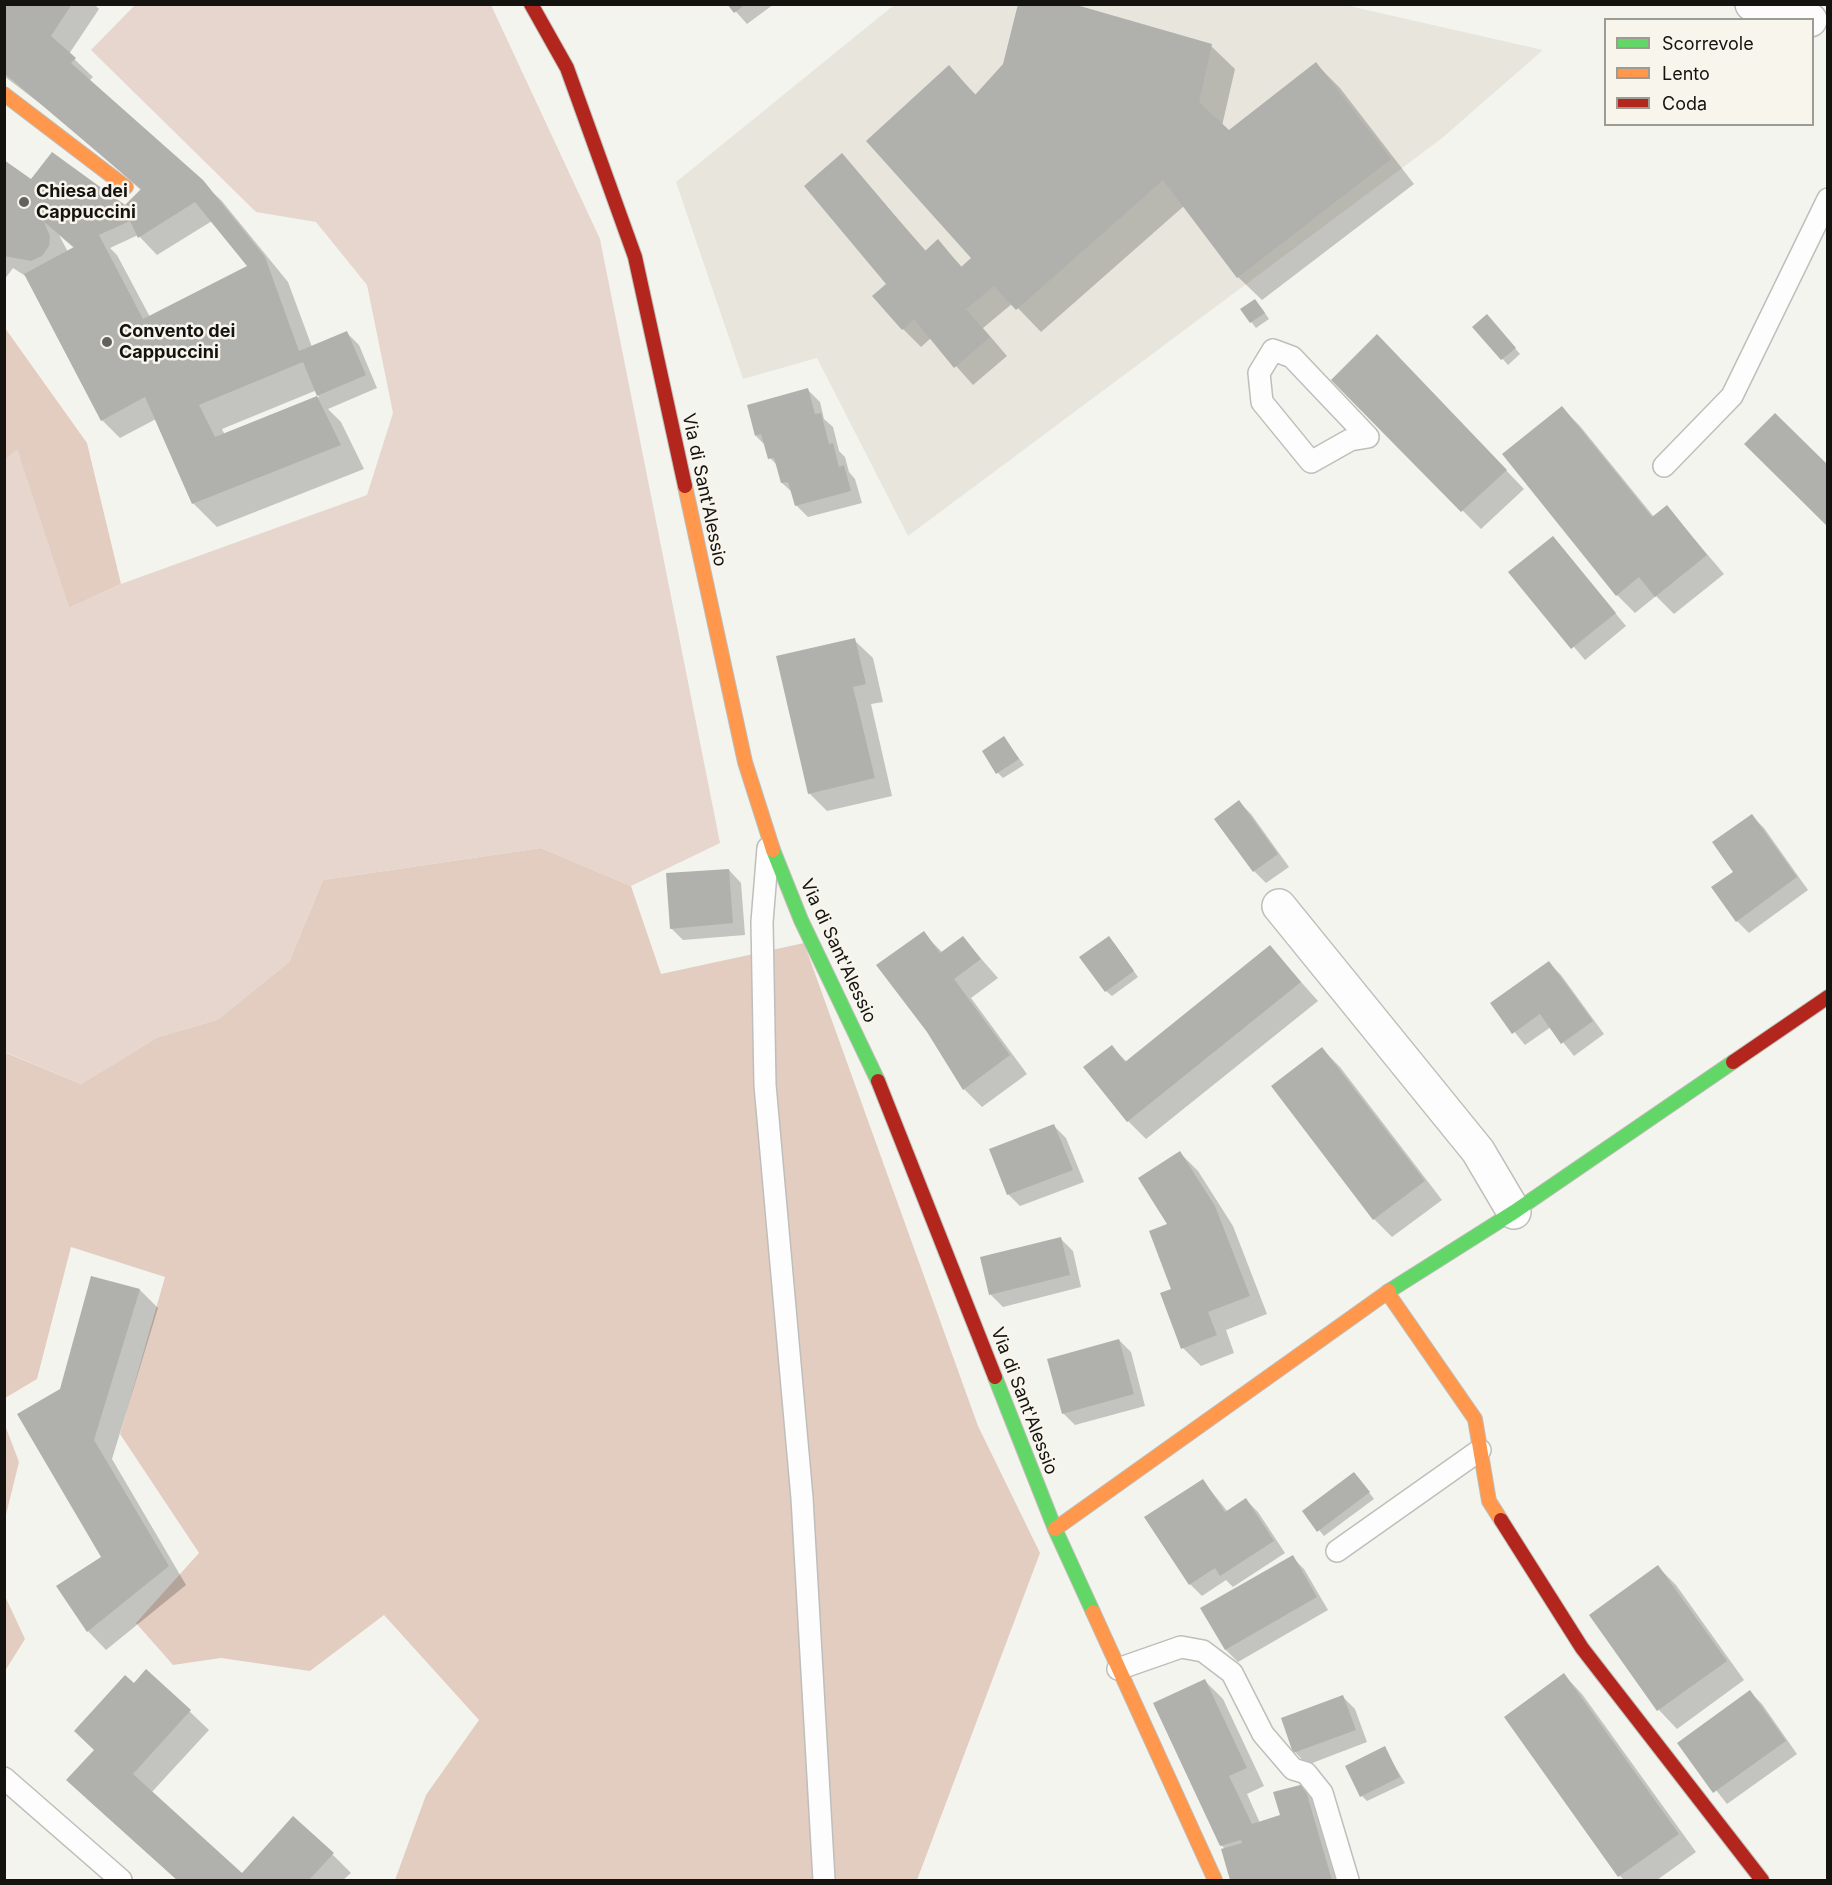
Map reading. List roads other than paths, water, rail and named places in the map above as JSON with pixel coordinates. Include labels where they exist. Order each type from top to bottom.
[{"type":"street","name":"Via di Sant'Alessio","points":[[531,4],[567,68],[635,257],[745,762],[769,842],[801,920],[866,1052],[1055,1529],[1215,1881]]},
{"type":"street","points":[[1752,4],[1804,18]]},
{"type":"street","points":[[4,94],[126,187]]},
{"type":"street","points":[[1279,906],[1479,1151],[1514,1212]]},
{"type":"street","points":[[1055,1529],[1387,1292],[1514,1212],[1827,997]]},
{"type":"street","points":[[1387,1292],[1475,1419],[1489,1501],[1582,1648],[1762,1881]]},
{"type":"lane","points":[[1664,466],[1732,396],[1827,199]]},
{"type":"lane","points":[[1273,350],[1292,357],[1368,436],[1350,440],[1311,462],[1262,402],[1259,373],[1273,350]]},
{"type":"lane","points":[[769,842],[762,922],[765,1085],[802,1498],[824,1881]]},
{"type":"lane","points":[[1337,1551],[1480,1450]]},
{"type":"lane","points":[[1118,1669],[1181,1647],[1203,1652],[1232,1673],[1263,1734],[1293,1769],[1306,1773],[1322,1792],[1348,1881]]},
{"type":"lane","points":[[4,1778],[121,1881]]},
{"type":"place","name":"Chiesa dei Cappuccini","points":[[24,202]]},
{"type":"place","name":"Convento dei Cappuccini","points":[[107,342]]}]
